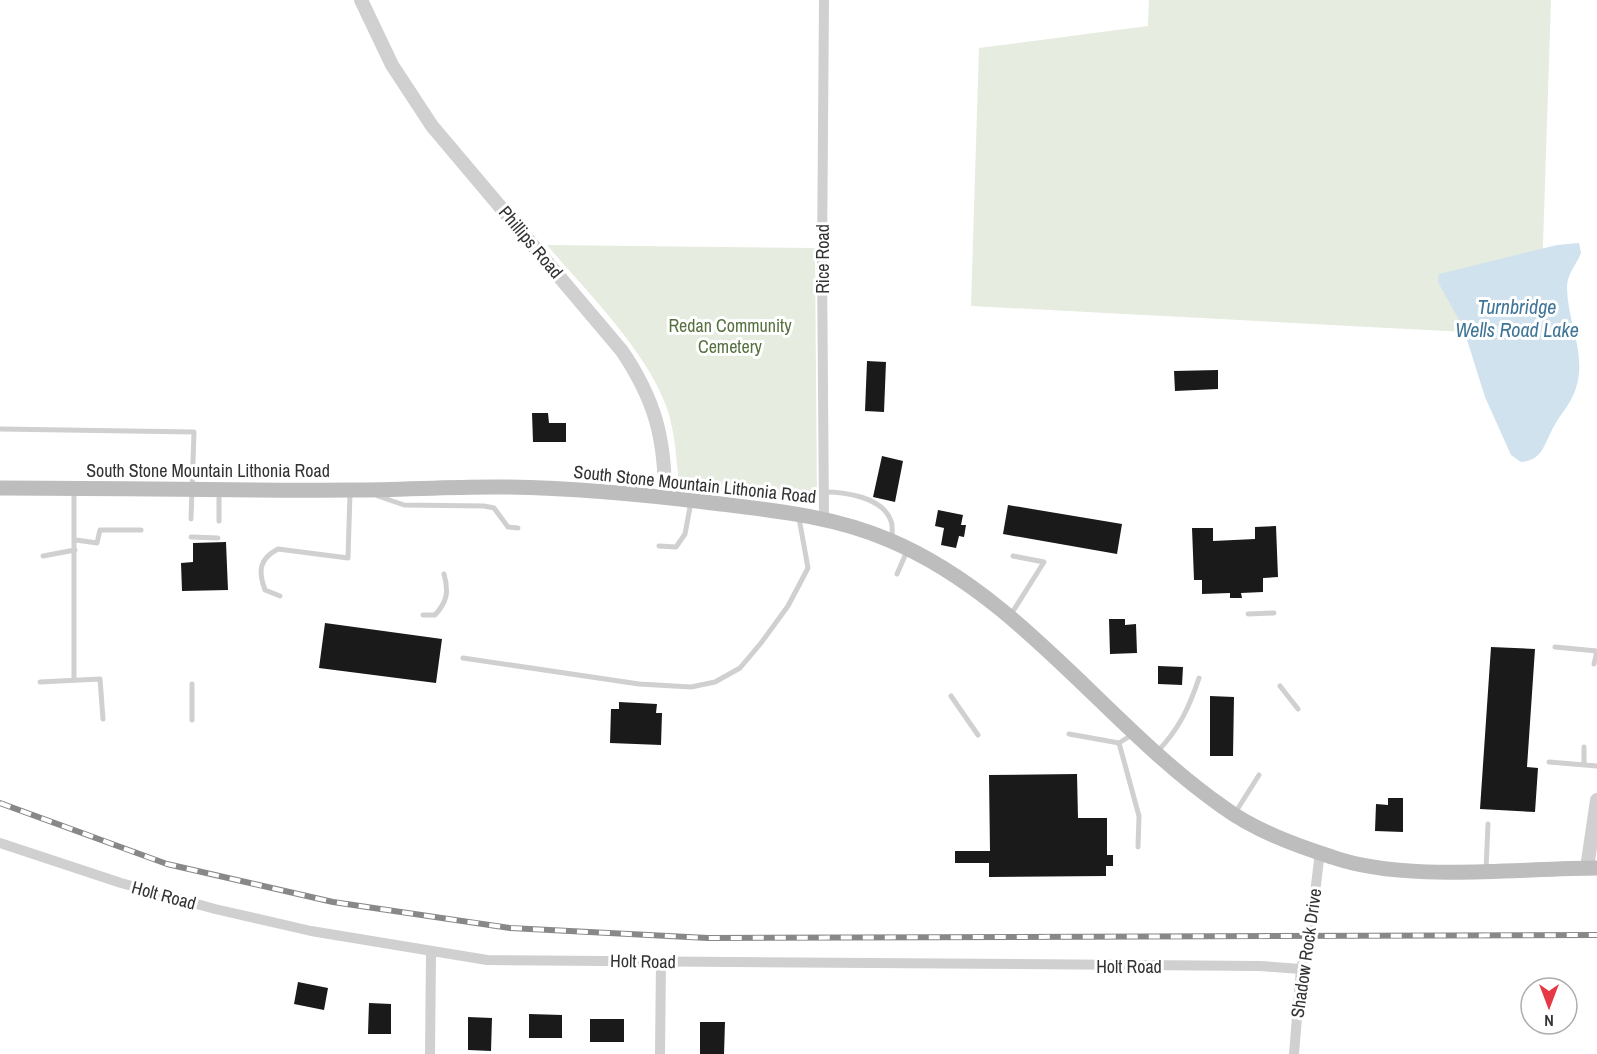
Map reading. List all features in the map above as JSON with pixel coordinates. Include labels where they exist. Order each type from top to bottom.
[{"type":"main road","name":"South Stone Mountain Lithonia Road","points":[[0,488],[356,490],[506,487],[569,489],[692,500],[824,518],[892,541],[956,576],[1009,618],[1156,753],[1234,814],[1267,832],[1320,852],[1379,868],[1486,870],[1592,868]]},
{"type":"street","name":"Phillips Road","points":[[361,0],[392,65],[432,126],[622,351],[639,376],[661,433],[665,497]]},
{"type":"street","name":"Rice Road","points":[[824,0],[824,518]]},
{"type":"street","points":[[1592,868],[1597,800]]},
{"type":"street","name":"Holt Road","points":[[0,843],[121,883],[215,909],[311,931],[487,960],[1260,966],[1301,969]]},
{"type":"street","name":"Shadow Rock Drive","points":[[1294,1054],[1301,969],[1310,934],[1320,852]]},
{"type":"street","points":[[430,1054],[431,952]]},
{"type":"street","points":[[660,1054],[661,962]]},
{"type":"lane","points":[[0,429],[194,432],[191,519]]},
{"type":"lane","points":[[74,488],[76,540],[74,679]]},
{"type":"lane","points":[[219,489],[219,521]]},
{"type":"lane","points":[[280,596],[265,590],[260,577],[261,563],[267,555],[278,549],[348,558],[356,490],[404,504],[494,508],[508,527],[518,528]]},
{"type":"lane","points":[[824,492],[866,499],[881,507],[891,520],[892,541]]},
{"type":"lane","points":[[659,546],[676,547],[685,534],[692,500]]},
{"type":"lane","points":[[463,658],[639,684],[691,687],[715,682],[740,668],[761,643],[788,606],[808,568],[798,513]]},
{"type":"lane","points":[[76,540],[97,543],[100,530],[141,530]]},
{"type":"lane","points":[[191,537],[218,538]]},
{"type":"lane","points":[[43,556],[75,550]]},
{"type":"lane","points":[[897,574],[908,550]]},
{"type":"lane","points":[[1009,618],[1044,562],[1013,556]]},
{"type":"lane","points":[[423,615],[435,615],[446,603],[448,587],[444,574]]},
{"type":"lane","points":[[1248,614],[1274,613]]},
{"type":"lane","points":[[1555,647],[1597,651],[1594,663]]},
{"type":"lane","points":[[1156,753],[1176,733],[1187,713],[1199,678]]},
{"type":"lane","points":[[40,682],[100,679],[103,719]]},
{"type":"lane","points":[[192,684],[192,720]]},
{"type":"lane","points":[[1280,686],[1298,709]]},
{"type":"lane","points":[[951,696],[978,735]]},
{"type":"lane","points":[[1069,734],[1119,743],[1134,733]]},
{"type":"lane","points":[[1119,743],[1139,816],[1138,847]]},
{"type":"lane","points":[[1584,747],[1584,765]]},
{"type":"lane","points":[[1549,762],[1597,766]]},
{"type":"lane","points":[[1234,814],[1259,775]]},
{"type":"lane","points":[[1486,870],[1488,824]]},
{"type":"green space","points":[[1149,0],[1551,0],[1540,336],[971,306],[979,48],[1148,26]]},
{"type":"green space","name":"Redan Community Cemetery","points":[[547,245],[815,248],[817,505],[679,484],[671,422],[655,382],[643,361],[612,320]]},
{"type":"water","name":"Turnbridge Wells Road Lake","points":[[1579,243],[1581,253],[1567,282],[1568,300],[1578,350],[1579,375],[1576,388],[1543,448],[1533,459],[1521,462],[1511,455],[1485,397],[1463,327],[1438,282],[1439,274],[1557,245]]},
{"type":"building","points":[[867,361],[886,362],[884,412],[865,411]]},
{"type":"building","points":[[1218,370],[1218,389],[1175,391],[1174,371]]},
{"type":"building","points":[[532,413],[548,413],[549,423],[566,423],[566,442],[533,442]]},
{"type":"building","points":[[882,456],[903,461],[895,502],[873,497]]},
{"type":"building","points":[[1008,505],[1122,524],[1117,554],[1003,534]]},
{"type":"building","points":[[938,510],[963,515],[961,525],[966,525],[964,537],[959,536],[956,548],[941,545],[944,528],[935,526]]},
{"type":"building","points":[[1276,526],[1278,577],[1263,578],[1263,592],[1241,593],[1242,598],[1230,598],[1230,593],[1202,594],[1202,580],[1194,580],[1192,528],[1213,528],[1213,541],[1255,539],[1255,527]]},
{"type":"building","points":[[226,542],[228,590],[182,591],[181,563],[193,562],[193,543]]},
{"type":"building","points":[[1109,619],[1125,619],[1125,625],[1136,624],[1137,653],[1110,654]]},
{"type":"building","points":[[325,623],[442,639],[436,683],[319,668]]},
{"type":"building","points":[[1491,647],[1535,649],[1527,767],[1538,768],[1535,812],[1480,809]]},
{"type":"building","points":[[1158,666],[1183,667],[1182,685],[1158,684]]},
{"type":"building","points":[[1210,696],[1234,697],[1233,756],[1210,756]]},
{"type":"building","points":[[619,702],[657,704],[656,713],[662,713],[661,745],[610,743],[611,709],[619,709]]},
{"type":"building","points":[[1077,774],[1078,818],[1107,818],[1107,855],[1113,855],[1113,866],[1106,866],[1106,876],[989,877],[989,863],[955,863],[955,851],[990,851],[989,775]]},
{"type":"building","points":[[1388,798],[1403,798],[1403,832],[1375,831],[1376,804],[1388,805]]},
{"type":"building","points":[[298,982],[328,988],[324,1010],[294,1004]]},
{"type":"building","points":[[369,1003],[391,1004],[391,1034],[368,1034]]},
{"type":"building","points":[[529,1014],[562,1015],[562,1038],[529,1038]]},
{"type":"building","points":[[468,1017],[492,1018],[491,1051],[468,1050]]},
{"type":"building","points":[[590,1019],[624,1019],[624,1042],[590,1042]]},
{"type":"building","points":[[700,1022],[725,1022],[724,1054],[700,1054]]},
{"type":"railway","points":[[0,803],[167,864],[333,902],[510,928],[708,938],[1597,935]]}]
